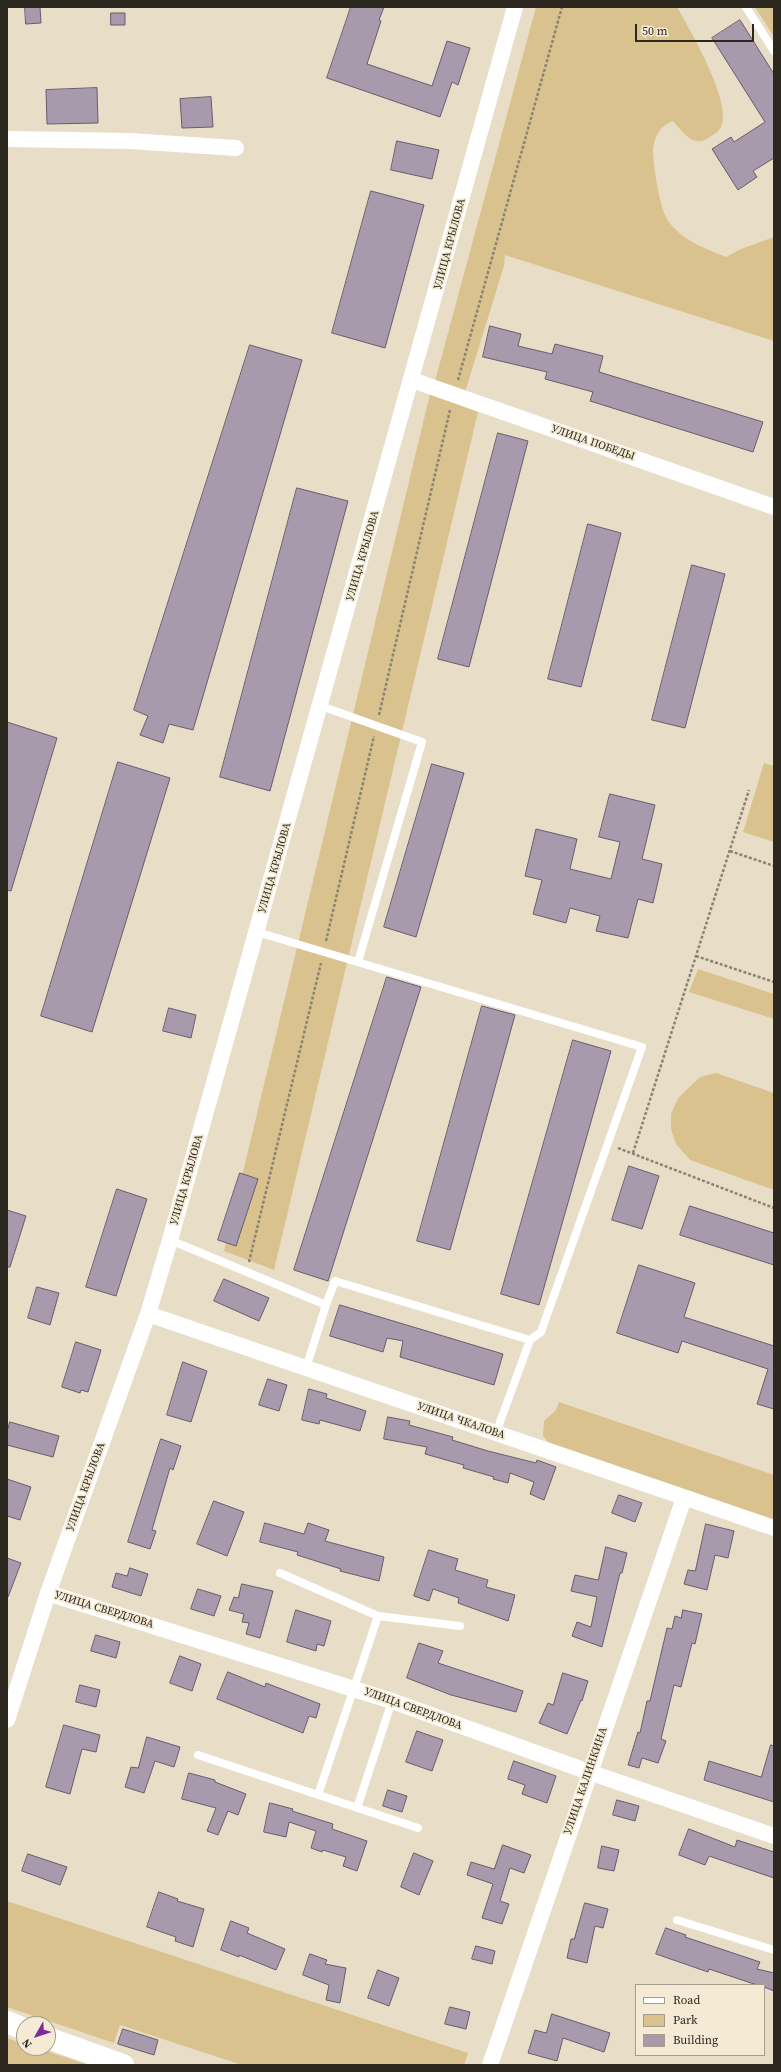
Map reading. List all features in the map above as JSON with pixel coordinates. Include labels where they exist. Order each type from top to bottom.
[{"type":"main road","points":[[56,2041],[113,2063]]},
{"type":"street","name":"УЛИЦА КРЫЛОВА","points":[[7,1720],[48,1593],[148,1314],[170,1240],[412,380],[515,7]]},
{"type":"street","points":[[7,139],[130,141],[236,148]]},
{"type":"street","name":"УЛИЦА ПОБЕДЫ","points":[[412,380],[774,507]]},
{"type":"street","name":"УЛИЦА ЧКАЛОВА","points":[[148,1314],[774,1528]]},
{"type":"street","name":"УЛИЦА КАЛИНКИНА","points":[[490,2065],[684,1498]]},
{"type":"street","name":"УЛИЦА СВЕРДЛОВА","points":[[48,1593],[355,1688],[589,1772],[774,1836]]},
{"type":"lane","points":[[746,7],[774,51]]},
{"type":"lane","points":[[320,706],[422,742],[358,962]]},
{"type":"lane","points":[[257,932],[642,1047],[541,1332],[530,1340],[496,1433]]},
{"type":"lane","points":[[170,1240],[326,1305]]},
{"type":"lane","points":[[306,1368],[335,1281],[530,1340]]},
{"type":"lane","points":[[280,1573],[378,1616],[460,1626]]},
{"type":"lane","points":[[318,1795],[378,1616]]},
{"type":"lane","points":[[358,1808],[392,1701]]},
{"type":"lane","points":[[198,1755],[418,1828]]},
{"type":"lane","points":[[677,1920],[774,1950]]},
{"type":"path","points":[[246,1272],[324,952],[454,395],[562,7]]},
{"type":"path","points":[[633,1154],[750,790]]},
{"type":"path","points":[[730,851],[774,866]]},
{"type":"path","points":[[696,956],[774,982]]},
{"type":"path","points":[[608,1144],[774,1208]]},
{"type":"green space","points":[[536,7],[677,7],[700,49],[716,85],[721,101],[723,116],[719,131],[702,141],[692,140],[673,121],[664,126],[658,133],[654,145],[653,157],[663,208],[669,222],[681,234],[702,247],[726,257],[741,249],[774,237],[774,341],[505,255],[504,266],[465,392],[435,381]]},
{"type":"green space","points":[[755,7],[774,7],[774,37]]},
{"type":"green space","points":[[430,394],[478,412],[274,1270],[224,1251]]},
{"type":"green space","points":[[764,763],[774,766],[774,842],[743,832]]},
{"type":"green space","points":[[698,969],[774,994],[774,1019],[689,992]]},
{"type":"green space","points":[[716,1073],[774,1093],[774,1190],[690,1160],[676,1144],[671,1129],[671,1114],[678,1098],[700,1077]]},
{"type":"green space","points":[[559,1402],[774,1475],[774,1520],[548,1442],[543,1436],[544,1421],[556,1410]]},
{"type":"green space","points":[[7,1901],[468,2053],[464,2065],[242,2065],[120,2025],[114,2043],[56,2023],[56,2016],[34,2016],[7,2007]]},
{"type":"green space","points":[[7,2038],[16,2041],[16,2056],[56,2056],[56,2054],[89,2065],[7,2065]]},
{"type":"building","points":[[25,7],[40,7],[41,23],[26,24]]},
{"type":"building","points":[[351,7],[384,7],[367,64],[432,86],[447,41],[470,48],[458,85],[452,82],[440,117],[327,78]]},
{"type":"building","points":[[111,13],[125,13],[125,25],[111,25]]},
{"type":"building","points":[[740,20],[774,74],[774,158],[753,171],[757,177],[738,190],[712,149],[731,137],[734,142],[765,122],[712,38]]},
{"type":"building","points":[[97,88],[98,123],[47,124],[46,90]]},
{"type":"building","points":[[211,97],[213,127],[182,128],[180,99]]},
{"type":"building","points":[[397,141],[439,150],[432,179],[391,170]]},
{"type":"building","points":[[371,191],[424,205],[385,348],[332,333]]},
{"type":"building","points":[[490,326],[521,334],[518,346],[552,354],[555,344],[603,356],[599,372],[763,422],[753,452],[590,401],[593,392],[545,379],[547,372],[483,357]]},
{"type":"building","points":[[250,345],[302,360],[193,730],[169,724],[163,743],[140,735],[148,716],[134,710]]},
{"type":"building","points":[[498,433],[528,441],[469,667],[438,659]]},
{"type":"building","points":[[297,488],[348,501],[270,791],[220,777]]},
{"type":"building","points":[[588,524],[621,533],[581,687],[548,679]]},
{"type":"building","points":[[692,565],[725,574],[685,728],[652,720]]},
{"type":"building","points":[[7,722],[57,738],[11,891],[7,890]]},
{"type":"building","points":[[118,762],[170,778],[92,1032],[41,1016]]},
{"type":"building","points":[[432,764],[464,773],[416,937],[384,927]]},
{"type":"building","points":[[610,794],[655,805],[642,859],[662,864],[653,903],[638,899],[628,938],[596,931],[600,916],[570,908],[566,923],[533,914],[542,880],[525,876],[536,829],[577,839],[570,869],[611,879],[620,842],[599,837]]},
{"type":"building","points":[[387,977],[421,987],[328,1281],[294,1270]]},
{"type":"building","points":[[482,1006],[515,1015],[450,1250],[417,1241]]},
{"type":"building","points":[[169,1008],[196,1015],[191,1038],[163,1031]]},
{"type":"building","points":[[573,1040],[611,1051],[539,1305],[501,1294]]},
{"type":"building","points":[[629,1166],[659,1176],[642,1229],[612,1220]]},
{"type":"building","points":[[240,1173],[258,1179],[236,1246],[218,1240]]},
{"type":"building","points":[[117,1189],[147,1199],[116,1296],[86,1287]]},
{"type":"building","points":[[690,1206],[774,1233],[774,1265],[680,1235]]},
{"type":"building","points":[[7,1210],[26,1216],[10,1267],[7,1267]]},
{"type":"building","points":[[639,1265],[695,1283],[684,1317],[774,1346],[774,1409],[757,1404],[768,1369],[682,1341],[678,1353],[617,1333]]},
{"type":"building","points":[[224,1279],[269,1298],[259,1321],[214,1301]]},
{"type":"building","points":[[37,1287],[59,1293],[50,1325],[28,1318]]},
{"type":"building","points":[[340,1305],[503,1354],[494,1385],[400,1357],[403,1341],[387,1338],[383,1352],[330,1336]]},
{"type":"building","points":[[76,1342],[101,1350],[88,1392],[81,1390],[80,1393],[62,1387]]},
{"type":"building","points":[[183,1362],[207,1371],[191,1422],[167,1415]]},
{"type":"building","points":[[268,1379],[287,1385],[279,1411],[259,1405]]},
{"type":"building","points":[[309,1389],[327,1394],[326,1398],[366,1411],[360,1431],[320,1420],[319,1424],[302,1420]]},
{"type":"building","points":[[388,1417],[410,1421],[409,1425],[453,1437],[452,1440],[488,1451],[536,1463],[537,1460],[556,1467],[544,1500],[530,1494],[534,1482],[510,1473],[508,1483],[493,1479],[494,1477],[463,1468],[464,1465],[425,1454],[427,1447],[384,1439]]},
{"type":"building","points":[[10,1422],[59,1436],[53,1457],[7,1445],[7,1433]]},
{"type":"building","points":[[161,1439],[181,1446],[173,1470],[170,1468],[152,1530],[156,1531],[150,1549],[128,1542]]},
{"type":"building","points":[[7,1479],[31,1487],[20,1520],[7,1516]]},
{"type":"building","points":[[619,1495],[642,1503],[635,1522],[612,1513]]},
{"type":"building","points":[[214,1501],[244,1512],[227,1556],[197,1544]]},
{"type":"building","points":[[265,1523],[304,1534],[308,1523],[329,1530],[325,1541],[384,1557],[379,1581],[340,1571],[341,1569],[297,1555],[298,1552],[260,1542]]},
{"type":"building","points":[[706,1524],[734,1531],[728,1558],[715,1555],[707,1590],[684,1584],[688,1570],[695,1571]]},
{"type":"building","points":[[606,1547],[627,1553],[622,1573],[620,1573],[602,1647],[572,1636],[577,1622],[591,1627],[597,1597],[571,1591],[575,1575],[598,1580]]},
{"type":"building","points":[[429,1550],[458,1559],[455,1570],[488,1580],[486,1587],[515,1595],[508,1621],[458,1603],[459,1598],[433,1589],[429,1601],[414,1596]]},
{"type":"building","points":[[7,1558],[21,1563],[8,1597],[7,1596]]},
{"type":"building","points":[[130,1568],[148,1574],[141,1596],[112,1587],[116,1573],[127,1576]]},
{"type":"building","points":[[242,1584],[273,1591],[260,1638],[246,1634],[249,1623],[242,1622],[244,1614],[229,1610],[234,1597],[238,1598]]},
{"type":"building","points":[[198,1589],[221,1596],[214,1616],[191,1609]]},
{"type":"building","points":[[296,1610],[331,1621],[324,1646],[317,1644],[316,1651],[287,1642]]},
{"type":"building","points":[[683,1610],[702,1614],[695,1644],[692,1643],[681,1687],[674,1685],[661,1739],[666,1741],[658,1763],[642,1758],[639,1768],[628,1765],[638,1732],[640,1733],[647,1701],[650,1701],[667,1628],[672,1629],[675,1616],[681,1618]]},
{"type":"building","points":[[96,1635],[120,1642],[116,1658],[91,1651]]},
{"type":"building","points":[[419,1643],[443,1651],[438,1663],[523,1691],[516,1712],[451,1695],[407,1678]]},
{"type":"building","points":[[180,1656],[201,1664],[192,1691],[170,1683]]},
{"type":"building","points":[[228,1672],[265,1687],[266,1683],[320,1704],[316,1718],[309,1716],[303,1733],[217,1699]]},
{"type":"building","points":[[563,1673],[588,1681],[582,1701],[581,1700],[567,1734],[539,1723],[548,1703],[553,1705]]},
{"type":"building","points":[[80,1685],[100,1690],[96,1707],[76,1702]]},
{"type":"building","points":[[64,1725],[100,1735],[96,1752],[82,1749],[70,1794],[46,1787]]},
{"type":"building","points":[[417,1731],[443,1740],[432,1771],[406,1762]]},
{"type":"building","points":[[147,1737],[180,1747],[174,1767],[155,1761],[144,1793],[125,1787],[131,1767],[138,1768]]},
{"type":"building","points":[[771,1745],[774,1746],[774,1802],[704,1780],[709,1761],[761,1777]]},
{"type":"building","points":[[514,1761],[556,1776],[547,1803],[522,1794],[525,1785],[508,1779]]},
{"type":"building","points":[[189,1773],[215,1780],[215,1782],[246,1794],[238,1815],[228,1811],[218,1835],[207,1831],[216,1808],[182,1799]]},
{"type":"building","points":[[388,1790],[407,1796],[402,1812],[383,1806]]},
{"type":"building","points":[[617,1800],[639,1806],[635,1821],[613,1815]]},
{"type":"building","points":[[270,1803],[293,1809],[292,1811],[333,1824],[332,1829],[367,1841],[357,1871],[343,1866],[346,1857],[311,1848],[316,1831],[289,1822],[286,1837],[264,1832]]},
{"type":"building","points":[[689,1829],[735,1847],[737,1840],[774,1852],[774,1878],[709,1856],[705,1865],[679,1855]]},
{"type":"building","points":[[503,1845],[531,1855],[524,1873],[510,1868],[500,1901],[509,1904],[502,1924],[482,1918],[493,1884],[467,1875],[471,1862],[494,1869]]},
{"type":"building","points":[[602,1846],[619,1850],[614,1871],[598,1868]]},
{"type":"building","points":[[414,1853],[433,1861],[419,1895],[401,1887]]},
{"type":"building","points":[[28,1854],[67,1867],[60,1885],[22,1871]]},
{"type":"building","points":[[159,1892],[178,1899],[177,1901],[204,1909],[193,1947],[175,1941],[176,1937],[147,1927]]},
{"type":"building","points":[[585,1903],[608,1909],[603,1928],[595,1926],[587,1963],[567,1958],[571,1939],[574,1939]]},
{"type":"building","points":[[231,1921],[249,1928],[247,1933],[285,1949],[276,1970],[239,1955],[239,1957],[221,1950]]},
{"type":"building","points":[[666,1928],[686,1935],[685,1937],[760,1962],[757,1969],[774,1973],[774,1991],[765,1987],[765,1984],[754,1984],[709,1969],[708,1972],[656,1954]]},
{"type":"building","points":[[476,1946],[495,1951],[492,1964],[472,1959]]},
{"type":"building","points":[[310,1954],[327,1960],[325,1964],[346,1968],[340,2003],[326,2000],[329,1985],[303,1975]]},
{"type":"building","points":[[378,1970],[399,1978],[389,2006],[368,1998]]},
{"type":"building","points":[[450,2007],[470,2012],[466,2029],[445,2024]]},
{"type":"building","points":[[552,2014],[610,2033],[604,2052],[563,2038],[557,2061],[528,2053],[535,2030],[546,2033]]},
{"type":"building","points":[[123,2029],[158,2040],[154,2055],[118,2044]]}]
